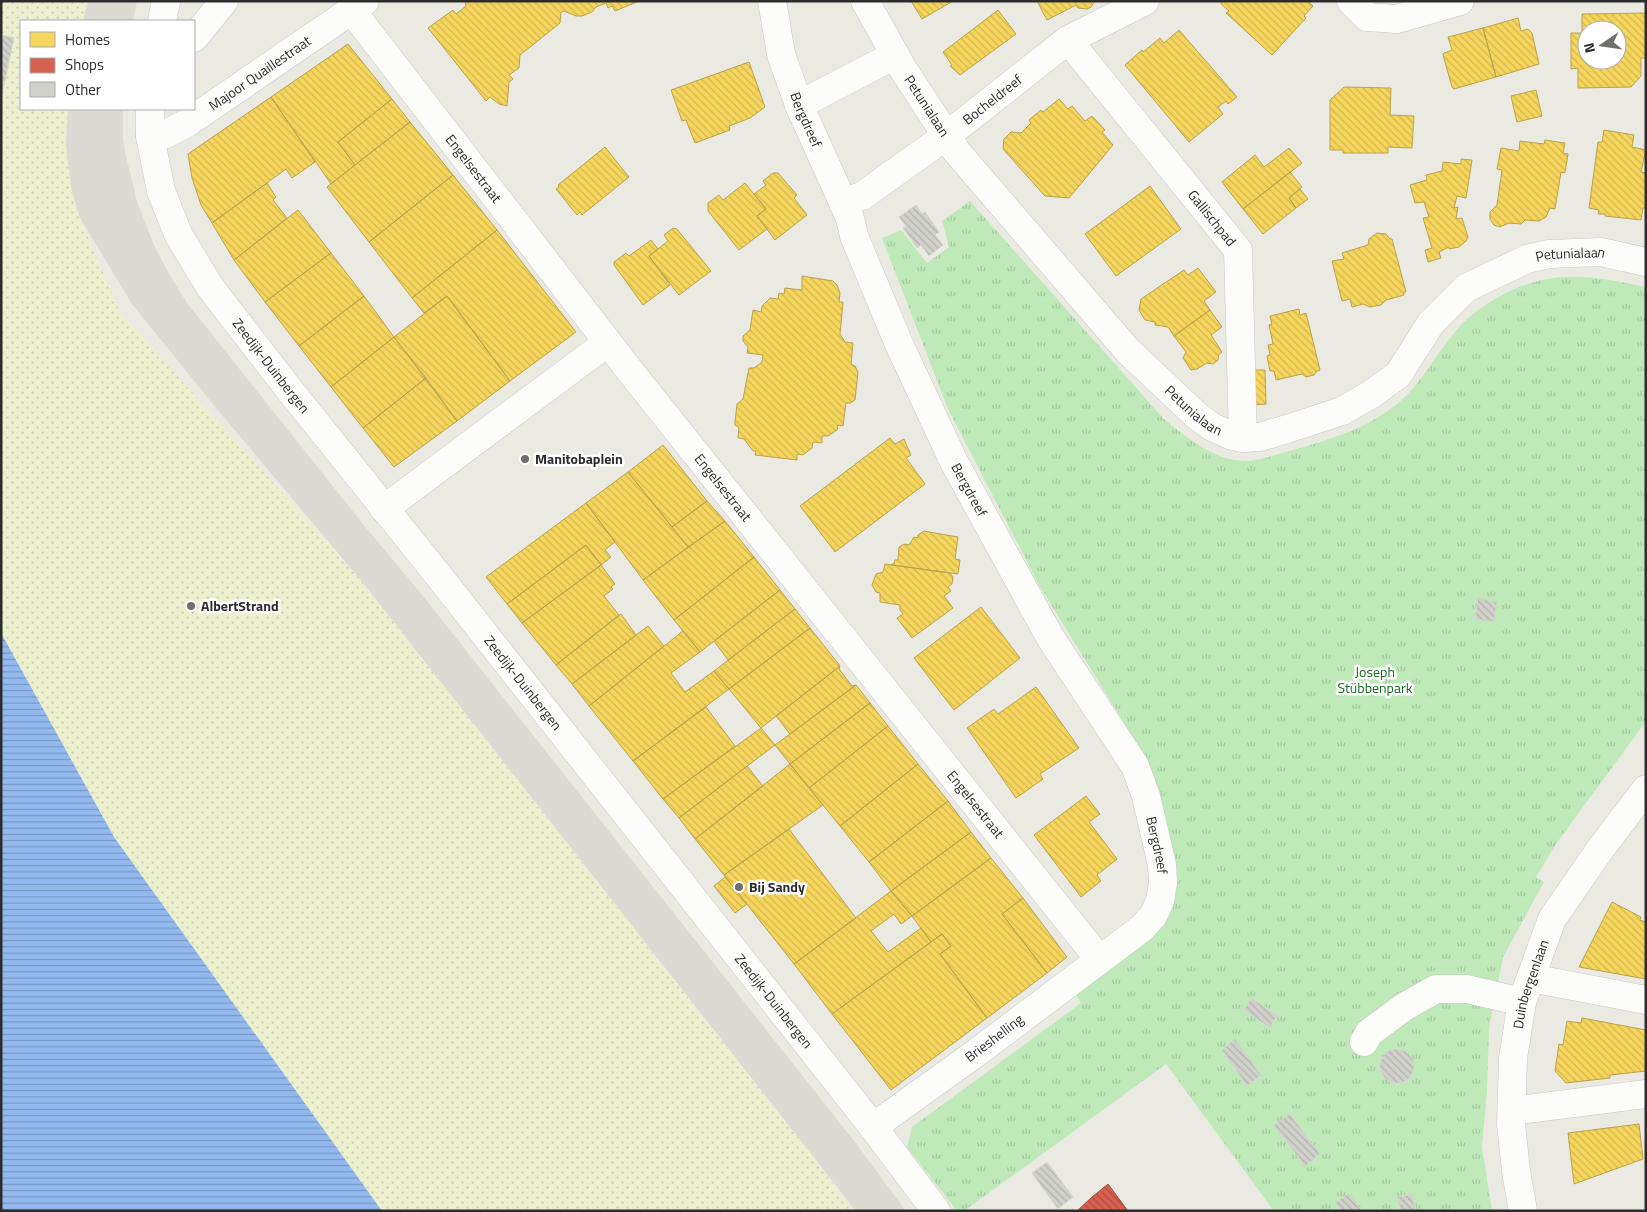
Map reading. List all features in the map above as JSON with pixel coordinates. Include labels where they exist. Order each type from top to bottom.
[{"type":"street","points":[[162,20],[166,1]]},
{"type":"street","points":[[195,37],[224,1]]},
{"type":"street","name":"Bergdreef","points":[[772,1],[781,54],[800,105],[850,218],[854,236],[899,344],[954,462],[1050,637],[1135,766],[1146,796],[1162,865],[1163,882],[1160,901],[1153,916],[1142,928],[1107,954]]},
{"type":"street","name":"Petunialaan","points":[[866,1],[895,55],[957,152],[1128,351],[1212,427],[1230,435],[1243,438],[1269,434],[1342,411],[1370,395],[1398,375],[1431,323],[1466,288],[1527,259],[1549,254],[1601,252],[1646,262]]},
{"type":"street","name":"Bocheldreef","points":[[843,202],[862,196],[946,136],[1068,40],[1145,1]]},
{"type":"street","points":[[1351,1],[1367,17],[1398,19],[1460,1]]},
{"type":"street","name":"Majoor Quaillestraat","points":[[150,136],[166,134],[187,123],[359,6]]},
{"type":"street","name":"Engelsestraat","points":[[359,6],[608,342],[1107,954]]},
{"type":"street","name":"Gallischpad","points":[[1068,40],[1238,250],[1243,438]]},
{"type":"street","points":[[800,105],[895,55]]},
{"type":"street","name":"Zeedijk-Duinbergen","points":[[150,110],[150,136],[161,191],[178,234],[210,287],[384,509],[455,595],[873,1127],[936,1211]]},
{"type":"street","points":[[384,509],[608,342]]},
{"type":"street","name":"Duinbergenlaan","points":[[1523,1211],[1516,1171],[1512,1111],[1512,1058],[1527,990],[1552,919],[1646,789]]},
{"type":"street","name":"Brieshelling","points":[[873,1127],[976,1053],[1107,954]]},
{"type":"street","points":[[1364,1042],[1369,1032],[1404,1007],[1436,989],[1527,990],[1646,1000]]},
{"type":"street","points":[[1512,1111],[1646,1094]]},
{"type":"green space","name":"Joseph Stübbenpark","points":[[970,201],[1165,420],[1202,447],[1233,460],[1259,459],[1334,438],[1380,416],[1407,395],[1464,322],[1474,313],[1502,295],[1521,286],[1556,278],[1573,277],[1608,280],[1646,287],[1646,721],[1556,844],[1536,877],[1544,882],[1503,957],[1489,1028],[1487,1091],[1482,1147],[1492,1211],[1274,1211],[1166,1064],[964,1211],[957,1211],[907,1147],[912,1127],[1081,1003],[1073,991],[1156,929],[1142,752],[1039,585],[948,409],[882,238],[901,230],[927,263],[949,247],[942,221]]},
{"type":"sand","name":"AlbertStrand","points":[[1,1],[88,1],[83,20],[20,20],[20,110],[68,110],[66,143],[72,192],[80,218],[120,312],[360,579],[831,1180],[852,1211],[382,1211],[114,837],[1,633]]},
{"type":"shaded area","points":[[88,1],[137,1],[133,20],[83,20]]},
{"type":"shaded area","points":[[68,110],[123,110],[125,152],[137,202],[154,245],[187,303],[363,524],[419,591],[855,1142],[906,1211],[856,1211],[360,579],[216,408],[132,304],[80,218],[72,192],[66,143]]},
{"type":"water","points":[[1,633],[114,837],[382,1211],[1,1211]]},
{"type":"building: Homes","points":[[465,1],[639,1],[615,11],[612,6],[608,8],[606,3],[582,16],[576,16],[564,11],[561,12],[560,23],[520,55],[519,68],[509,75],[513,79],[509,82],[507,106],[499,104],[490,97],[486,101],[428,28],[453,10],[456,14],[466,6]]},
{"type":"building: Homes","points":[[911,1],[953,1],[922,19]]},
{"type":"building: Homes","points":[[1037,1],[1095,1],[1087,9],[1078,8],[1076,5],[1047,20]]},
{"type":"building: Homes","points":[[1221,1],[1308,1],[1313,6],[1304,16],[1306,18],[1272,55],[1226,13],[1229,11],[1221,4]]},
{"type":"building: Homes","points":[[998,10],[1016,34],[960,75],[950,66],[952,65],[943,52]]},
{"type":"building: Homes","points":[[1646,13],[1646,58],[1641,58],[1641,76],[1631,87],[1578,88],[1578,70],[1627,70],[1627,20],[1582,20],[1582,14]]},
{"type":"building: Homes","points":[[1518,18],[1521,31],[1528,29],[1532,33],[1539,64],[1496,77],[1483,28]]},
{"type":"building: Homes","points":[[1483,28],[1496,77],[1454,89],[1443,55],[1452,50],[1448,37]]},
{"type":"building: Homes","points":[[1179,30],[1237,97],[1228,104],[1226,101],[1218,107],[1223,114],[1189,142],[1125,65],[1160,38],[1164,43]]},
{"type":"building: Homes","points":[[1571,33],[1577,33],[1577,68],[1571,69]]},
{"type":"building: Homes","points":[[348,44],[392,99],[338,142],[355,165],[331,184],[271,97]]},
{"type":"building: Homes","points":[[749,62],[765,107],[750,118],[729,126],[730,130],[695,143],[686,120],[682,121],[671,90]]},
{"type":"building: Homes","points":[[1344,87],[1391,88],[1390,115],[1414,116],[1412,148],[1388,147],[1388,153],[1343,153],[1343,150],[1330,150],[1330,100]]},
{"type":"building: Homes","points":[[1536,90],[1542,116],[1517,122],[1511,96]]},
{"type":"building: Homes","points":[[271,97],[315,162],[292,178],[286,169],[212,223],[201,205],[192,178],[188,154]]},
{"type":"building: Homes","points":[[392,99],[410,122],[355,165],[338,142]]},
{"type":"building: Homes","points":[[1059,99],[1068,109],[1072,106],[1085,121],[1092,116],[1105,130],[1102,132],[1113,145],[1069,198],[1045,196],[1003,149],[1004,139],[1011,132],[1021,133],[1031,123],[1029,120]]},
{"type":"building: Homes","points":[[410,122],[453,175],[369,242],[327,187]]},
{"type":"building: Homes","points":[[1604,130],[1634,135],[1632,147],[1646,150],[1641,172],[1646,173],[1646,208],[1643,208],[1641,220],[1605,216],[1605,214],[1598,214],[1599,210],[1589,208],[1598,142],[1602,142]]},
{"type":"building: Homes","points":[[1545,140],[1565,143],[1563,153],[1568,154],[1565,173],[1561,172],[1555,209],[1550,208],[1546,217],[1539,221],[1525,220],[1521,224],[1509,223],[1500,227],[1494,225],[1490,219],[1490,212],[1497,205],[1502,170],[1497,169],[1501,148],[1519,151],[1520,141],[1544,144]]},
{"type":"building: Homes","points":[[605,147],[629,177],[582,215],[580,212],[577,215],[556,189],[559,187],[558,185]]},
{"type":"building: Homes","points":[[1289,148],[1302,163],[1243,209],[1222,182],[1255,155],[1264,167]]},
{"type":"building: Homes","points":[[1461,159],[1472,160],[1466,198],[1457,196],[1454,208],[1458,207],[1456,219],[1462,218],[1468,237],[1459,247],[1449,249],[1449,247],[1439,252],[1441,258],[1428,262],[1425,250],[1432,248],[1423,218],[1429,217],[1424,202],[1415,203],[1410,185],[1427,180],[1426,175],[1442,171],[1443,162],[1461,164]]},
{"type":"building: Homes","points":[[1290,172],[1302,187],[1289,198],[1296,208],[1263,234],[1243,209]]},
{"type":"building: Homes","points":[[773,173],[778,173],[797,195],[794,198],[807,215],[775,240],[757,216],[766,209],[754,194],[766,185],[763,181]]},
{"type":"building: Homes","points":[[453,175],[497,230],[412,298],[369,242]]},
{"type":"building: Homes","points":[[267,183],[276,197],[273,200],[287,218],[234,260],[212,223]]},
{"type":"building: Homes","points":[[745,183],[766,209],[757,216],[767,229],[739,250],[708,211],[708,203],[719,195],[723,200]]},
{"type":"building: Homes","points":[[1150,186],[1181,229],[1116,276],[1085,234]]},
{"type":"building: Homes","points":[[1300,189],[1308,199],[1296,208],[1289,198]]},
{"type":"building: Homes","points":[[298,210],[331,253],[265,302],[234,260]]},
{"type":"building: Homes","points":[[673,228],[677,229],[711,271],[679,295],[649,256],[668,241],[664,235]]},
{"type":"building: Homes","points":[[497,230],[576,332],[510,381],[447,296],[424,313],[412,298]]},
{"type":"building: Homes","points":[[1377,233],[1386,234],[1392,239],[1406,292],[1404,292],[1404,295],[1386,300],[1381,305],[1370,307],[1363,304],[1352,307],[1350,299],[1342,301],[1332,261],[1344,259],[1342,253],[1368,245],[1369,239]]},
{"type":"building: Homes","points":[[651,240],[658,249],[649,256],[670,285],[643,305],[614,265],[614,262],[626,253],[629,256]]},
{"type":"building: Homes","points":[[331,253],[364,296],[299,346],[265,302]]},
{"type":"building: Homes","points":[[1198,268],[1216,292],[1204,301],[1210,310],[1174,336],[1168,327],[1155,325],[1155,322],[1145,320],[1139,310],[1141,299],[1184,270],[1188,275]]},
{"type":"building: Homes","points":[[802,276],[833,281],[837,285],[840,293],[839,302],[843,302],[840,334],[845,342],[853,343],[851,364],[855,366],[858,372],[855,400],[846,403],[843,426],[838,425],[837,430],[828,436],[822,436],[822,443],[813,442],[812,448],[803,455],[797,454],[797,460],[755,455],[756,451],[753,451],[744,439],[738,438],[739,427],[735,425],[735,422],[737,404],[743,399],[749,368],[754,368],[762,362],[763,355],[747,353],[748,347],[743,341],[743,336],[750,330],[753,310],[761,312],[762,306],[770,298],[778,299],[779,293],[784,294],[785,288],[802,290]]},
{"type":"building: Homes","points":[[364,296],[394,337],[331,387],[299,346]]},
{"type":"building: Homes","points":[[447,296],[510,381],[457,421],[394,337]]},
{"type":"building: Homes","points":[[1299,309],[1300,315],[1306,313],[1320,370],[1314,375],[1306,377],[1302,374],[1276,380],[1274,371],[1270,371],[1267,356],[1270,355],[1268,345],[1273,344],[1269,325],[1272,324],[1270,316]]},
{"type":"building: Homes","points":[[1210,310],[1222,327],[1211,335],[1222,352],[1219,354],[1218,360],[1213,364],[1207,363],[1191,370],[1183,358],[1186,352],[1174,336]]},
{"type":"building: Homes","points":[[394,337],[426,378],[363,428],[331,387]]},
{"type":"building: Homes","points":[[1248,370],[1265,370],[1266,404],[1249,405]]},
{"type":"building: Homes","points":[[426,378],[457,421],[394,467],[363,428]]},
{"type":"building: Homes","points":[[890,438],[895,444],[904,439],[911,455],[906,458],[925,484],[835,552],[800,506]]},
{"type":"building: Homes","points":[[663,445],[707,501],[672,527],[628,472]]},
{"type":"building: Homes","points":[[628,472],[688,547],[643,580],[586,503]]},
{"type":"building: Homes","points":[[707,501],[725,521],[688,547],[672,527]]},
{"type":"building: Homes","points":[[586,503],[615,542],[605,550],[611,557],[601,565],[586,545],[507,604],[486,577]]},
{"type":"building: Homes","points":[[725,521],[754,557],[674,620],[643,580]]},
{"type":"building: Homes","points":[[924,531],[958,537],[955,559],[960,560],[958,574],[891,565],[895,560],[898,560],[899,547],[904,544],[909,545],[914,537],[918,538],[918,535]]},
{"type":"building: Homes","points":[[586,545],[601,565],[522,623],[507,604]]},
{"type":"building: Homes","points":[[754,557],[780,590],[700,652],[674,620]]},
{"type":"building: Homes","points":[[885,564],[950,573],[953,577],[952,584],[948,587],[951,591],[944,596],[953,608],[912,638],[897,618],[903,614],[900,610],[900,605],[880,602],[880,593],[876,592],[872,585],[876,574],[883,572]]},
{"type":"building: Homes","points":[[601,565],[615,584],[611,587],[613,589],[604,596],[619,615],[556,665],[522,623]]},
{"type":"building: Homes","points":[[780,590],[795,609],[728,660],[714,641]]},
{"type":"building: Homes","points":[[981,607],[1020,658],[954,710],[914,658]]},
{"type":"building: Homes","points":[[795,609],[810,628],[729,689],[714,671]]},
{"type":"building: Homes","points":[[621,614],[636,635],[572,684],[556,665]]},
{"type":"building: Homes","points":[[648,626],[664,646],[589,706],[572,684]]},
{"type":"building: Homes","points":[[810,628],[840,666],[761,728],[729,689]]},
{"type":"building: Homes","points":[[683,631],[700,652],[671,673],[685,692],[714,671],[729,689],[633,761],[589,706]]},
{"type":"building: Homes","points":[[840,666],[839,669],[852,686],[856,685],[790,734],[776,716]]},
{"type":"building: Homes","points":[[856,685],[870,703],[790,764],[775,745]]},
{"type":"building: Homes","points":[[1036,687],[1079,748],[1040,774],[1043,779],[1016,798],[967,728],[994,709],[998,714]]},
{"type":"building: Homes","points":[[870,703],[888,726],[809,788],[790,764]]},
{"type":"building: Homes","points":[[706,707],[735,746],[663,799],[633,761]]},
{"type":"building: Homes","points":[[888,726],[918,764],[840,826],[809,788]]},
{"type":"building: Homes","points":[[761,728],[775,745],[679,818],[663,799]]},
{"type":"building: Homes","points":[[790,764],[823,805],[724,875],[695,839]]},
{"type":"building: Homes","points":[[918,764],[948,801],[869,862],[840,826]]},
{"type":"building: Homes","points":[[747,766],[763,786],[695,839],[679,818]]},
{"type":"building: Homes","points":[[1086,796],[1100,814],[1089,822],[1117,859],[1097,875],[1101,881],[1081,897],[1034,835]]},
{"type":"building: Homes","points":[[948,801],[971,832],[891,891],[869,862]]},
{"type":"building: Homes","points":[[789,829],[856,918],[794,964],[724,875]]},
{"type":"building: Homes","points":[[971,832],[991,858],[912,916],[891,891]]},
{"type":"building: Homes","points":[[991,858],[1023,898],[1002,914],[1047,973],[987,1018],[940,954],[951,946],[942,934],[931,942],[912,916]]},
{"type":"building: Homes","points":[[725,877],[747,904],[735,913],[714,886]]},
{"type":"building: Homes","points":[[891,891],[912,916],[901,924],[894,914],[871,931],[888,952],[921,928],[931,942],[832,1014],[794,964]]},
{"type":"building: Homes","points":[[1023,898],[1067,957],[1047,973],[1002,914]]},
{"type":"building: Homes","points":[[1612,902],[1641,917],[1640,920],[1646,922],[1646,979],[1579,967]]},
{"type":"building: Homes","points":[[942,934],[951,946],[940,954],[987,1018],[891,1090],[832,1014]]},
{"type":"building: Homes","points":[[1582,1018],[1646,1030],[1646,1071],[1610,1075],[1610,1078],[1566,1083],[1555,1071],[1559,1044],[1563,1045],[1567,1021],[1581,1023]]},
{"type":"building: Homes","points":[[1639,1124],[1643,1159],[1574,1184],[1568,1133]]},
{"type":"building: Shops","points":[[1108,1184],[1128,1211],[1077,1211],[1092,1197]]},
{"type":"building: Other","points":[[1,35],[14,38],[2,94],[1,94]]},
{"type":"building: Other","points":[[916,205],[922,214],[925,212],[939,232],[935,235],[943,245],[929,256],[921,245],[917,248],[903,228],[906,226],[899,217]]},
{"type":"building: Other","points":[[1478,598],[1497,602],[1494,622],[1475,619]]},
{"type":"building: Other","points":[[1251,998],[1277,1015],[1270,1028],[1244,1010]]},
{"type":"building: Other","points":[[1235,1039],[1261,1075],[1247,1086],[1222,1050]]},
{"type":"building: Other","points":[[1397,1049],[1409,1054],[1414,1066],[1409,1078],[1397,1083],[1385,1078],[1380,1066],[1385,1054]]},
{"type":"building: Other","points":[[1290,1114],[1320,1154],[1305,1166],[1274,1125]]},
{"type":"building: Other","points":[[1047,1162],[1073,1197],[1058,1209],[1032,1173]]},
{"type":"building: Other","points":[[1349,1193],[1362,1211],[1341,1211],[1335,1203]]},
{"type":"building: Other","points":[[1412,1194],[1416,1211],[1401,1211],[1397,1197]]},
{"type":"place","name":"Manitobaplein","points":[[525,459]]},
{"type":"place","name":"AlbertStrand","points":[[191,606]]},
{"type":"place","name":"Bij Sandy","points":[[739,887]]}]
